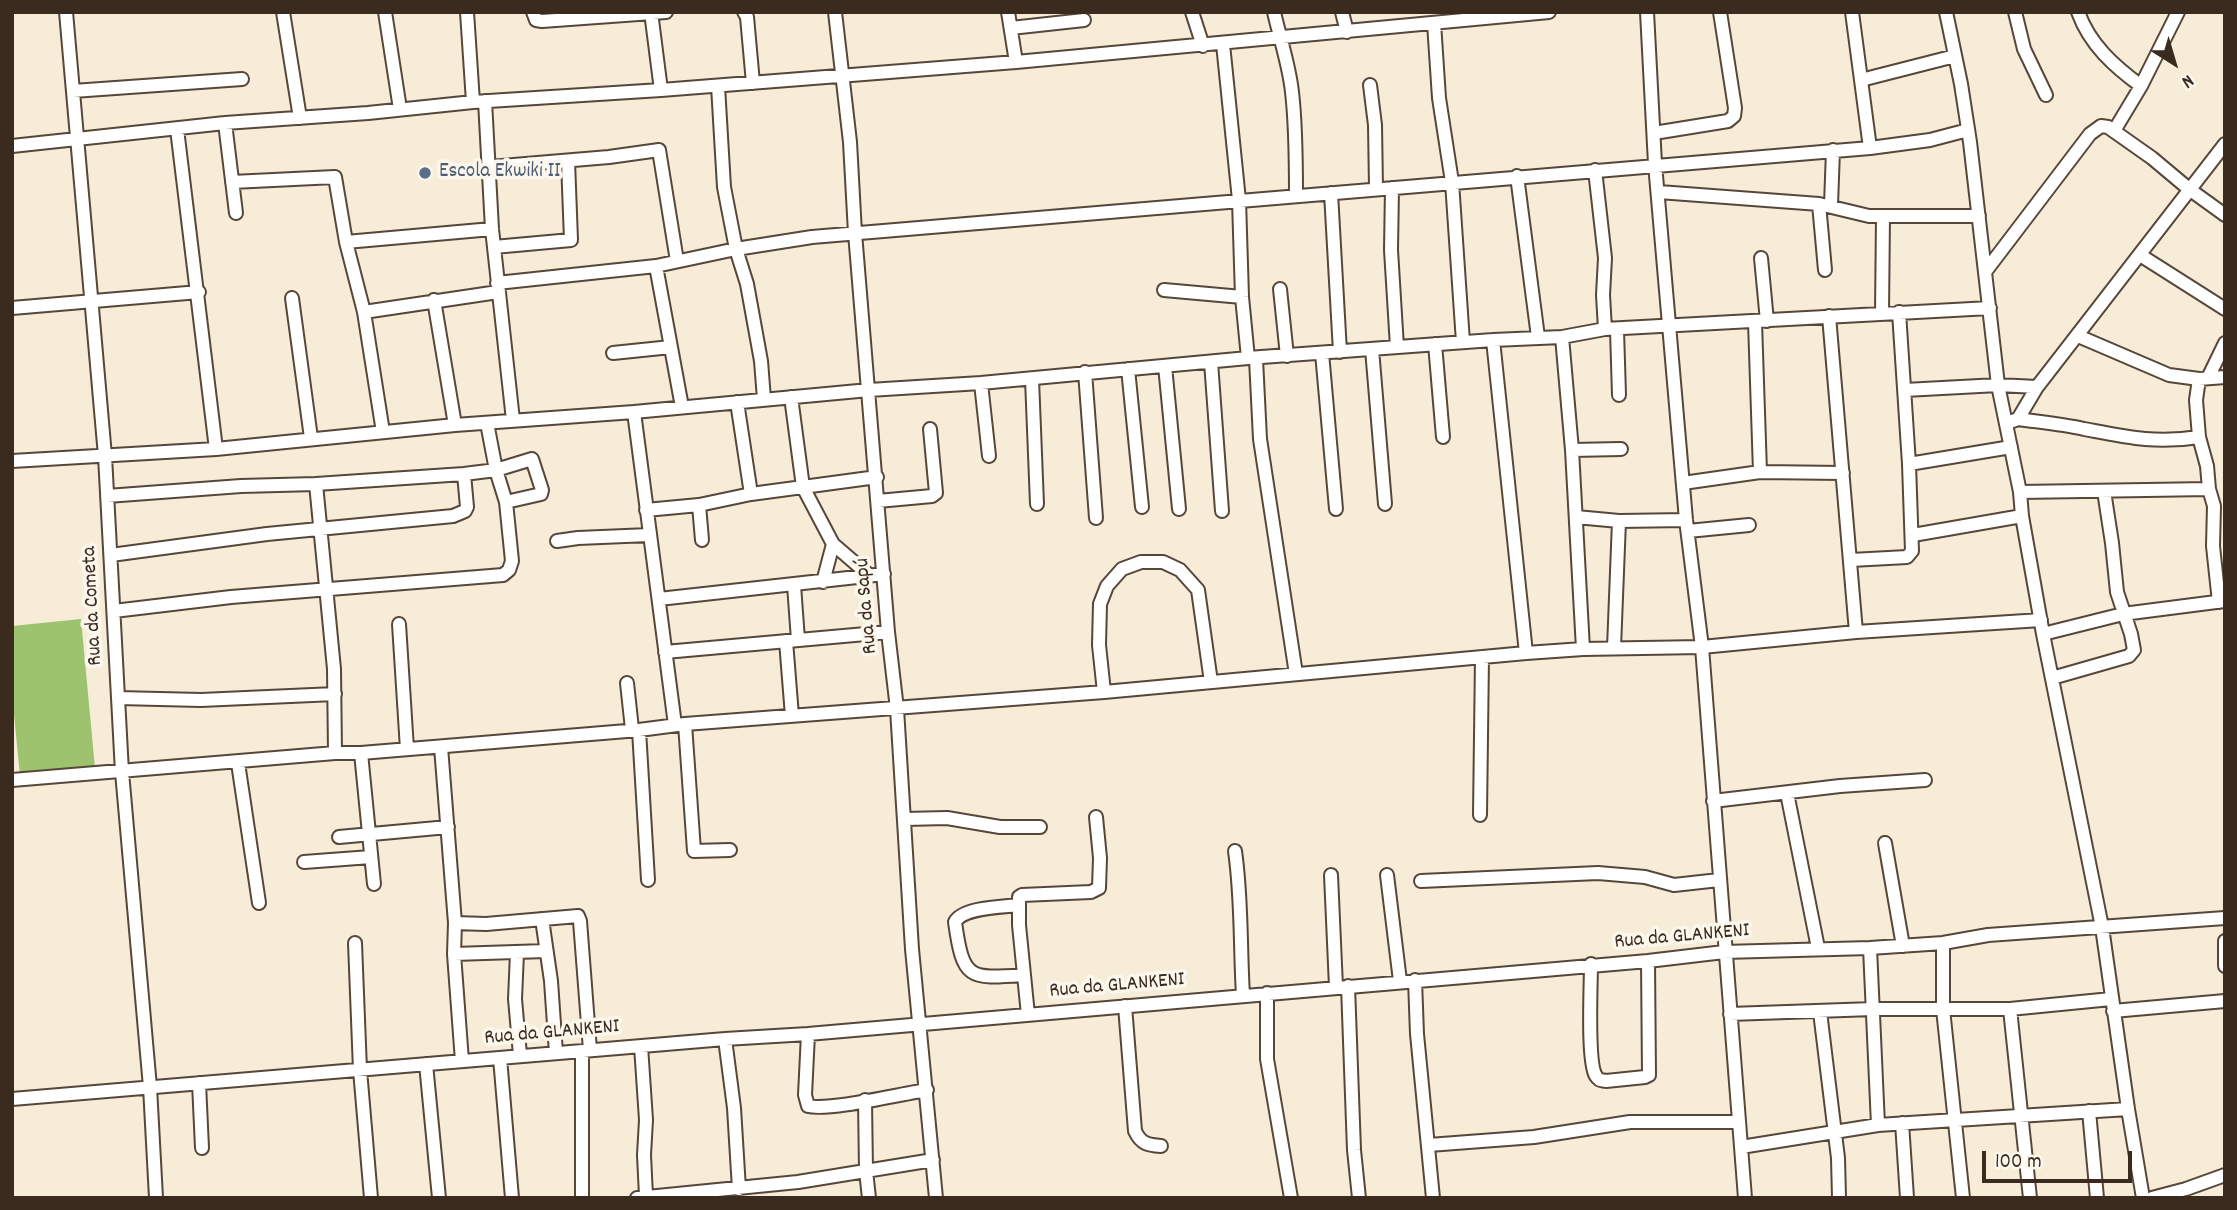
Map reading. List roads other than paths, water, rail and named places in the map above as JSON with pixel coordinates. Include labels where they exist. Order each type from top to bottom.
[{"type":"street","name":"Rua da Cometa","points":[[66,12],[105,456],[122,772],[150,1087],[156,1198]]},
{"type":"street","points":[[283,12],[300,118]]},
{"type":"street","points":[[385,12],[400,110]]},
{"type":"street","points":[[467,12],[490,167],[497,288],[513,420]]},
{"type":"street","points":[[533,12],[536,20],[542,21],[666,12]]},
{"type":"street","points":[[744,12],[747,17],[753,83]]},
{"type":"street","name":"Rua da Sapú","points":[[835,12],[850,142],[888,632],[897,709],[912,949],[936,1198]]},
{"type":"street","points":[[1008,12],[1016,62]]},
{"type":"street","points":[[1192,12],[1203,46]]},
{"type":"street","points":[[1274,12],[1292,90],[1296,195]]},
{"type":"street","points":[[1342,12],[1347,32]]},
{"type":"street","points":[[12,146],[225,123],[400,110],[479,101],[718,86],[1016,62],[1282,39],[1428,20],[1549,12]]},
{"type":"street","points":[[1647,12],[1655,164],[1687,526],[1702,647],[1745,1198]]},
{"type":"street","points":[[1654,134],[1728,121],[1734,116],[1720,12]]},
{"type":"street","points":[[1852,12],[1870,148]]},
{"type":"street","points":[[1946,12],[1968,130],[1998,385],[2012,421],[2011,447],[2022,516],[2102,927],[2143,1198]]},
{"type":"street","points":[[2015,12],[2024,49],[2046,95]]},
{"type":"street","points":[[2078,12],[2105,57],[2141,86]]},
{"type":"street","points":[[2114,131],[2141,86],[2178,12]]},
{"type":"street","points":[[651,13],[661,90]]},
{"type":"street","points":[[1010,28],[1084,20]]},
{"type":"street","points":[[1428,20],[1452,183],[1463,342]]},
{"type":"street","points":[[1223,44],[1239,201],[1242,298],[1252,359],[1260,439],[1296,674]]},
{"type":"street","points":[[1861,80],[1955,56]]},
{"type":"street","points":[[74,91],[242,79]]},
{"type":"street","points":[[1370,85],[1375,125],[1376,188]]},
{"type":"street","points":[[718,86],[724,187],[736,248],[747,284],[761,361],[764,399]]},
{"type":"street","points":[[225,123],[236,213]]},
{"type":"street","points":[[1985,272],[2094,130],[2105,126],[2152,158],[2189,190],[2225,215]]},
{"type":"street","points":[[177,128],[216,449]]},
{"type":"street","points":[[364,312],[497,288],[656,266],[736,248],[855,233],[1870,148],[1930,140],[1968,130]]},
{"type":"street","points":[[2012,421],[2225,144]]},
{"type":"street","points":[[490,167],[659,150],[677,261]]},
{"type":"street","points":[[1825,270],[1825,204],[1833,150]]},
{"type":"street","points":[[494,247],[571,240],[568,161]]},
{"type":"street","points":[[1595,170],[1605,258],[1603,295],[1611,329],[1619,395]]},
{"type":"street","points":[[1517,176],[1538,337]]},
{"type":"street","points":[[232,182],[335,177],[346,242],[364,312],[383,432]]},
{"type":"street","points":[[1392,187],[1391,250],[1397,347]]},
{"type":"street","points":[[1659,192],[1825,204],[1860,214],[1882,216],[1979,216]]},
{"type":"street","points":[[1331,193],[1340,352]]},
{"type":"street","points":[[1882,216],[1882,313]]},
{"type":"street","points":[[346,242],[492,229]]},
{"type":"street","points":[[2140,256],[2225,309]]},
{"type":"street","points":[[1760,472],[1761,258]]},
{"type":"street","points":[[656,266],[682,407]]},
{"type":"street","points":[[1280,289],[1287,356]]},
{"type":"street","points":[[1164,290],[1242,298]]},
{"type":"street","points":[[12,309],[199,292]]},
{"type":"street","points":[[292,298],[311,438]]},
{"type":"street","points":[[434,300],[455,425]]},
{"type":"street","points":[[12,461],[216,449],[455,425],[1032,379],[1085,372],[1435,344],[1562,337],[1611,329],[1990,308]]},
{"type":"street","points":[[1851,560],[1907,557],[1912,551],[1899,312]]},
{"type":"street","points":[[1829,316],[1856,632]]},
{"type":"street","points":[[2078,336],[2169,375],[2204,379],[2225,377]]},
{"type":"street","points":[[1562,337],[1572,450],[1583,649]]},
{"type":"street","points":[[1493,340],[1526,653]]},
{"type":"street","points":[[2043,634],[2123,614],[2222,601],[2213,546],[2219,505],[2209,489],[2207,467],[2199,437],[2196,400],[2204,379],[2225,343]]},
{"type":"street","points":[[1435,344],[1443,437]]},
{"type":"street","points":[[613,353],[671,346]]},
{"type":"street","points":[[1372,349],[1385,504]]},
{"type":"street","points":[[1322,353],[1336,509]]},
{"type":"street","points":[[1211,362],[1222,511]]},
{"type":"street","points":[[1165,366],[1179,509]]},
{"type":"street","points":[[1128,369],[1142,507]]},
{"type":"street","points":[[1085,372],[1096,518]]},
{"type":"street","points":[[1032,379],[1037,503]]},
{"type":"street","points":[[981,383],[989,456]]},
{"type":"street","points":[[1905,390],[1998,385],[2037,387]]},
{"type":"street","points":[[791,397],[803,487],[833,544],[869,575]]},
{"type":"street","points":[[737,402],[751,494]]},
{"type":"street","points":[[634,412],[665,652],[680,724],[694,851],[730,850]]},
{"type":"street","points":[[2012,421],[2081,428],[2122,438],[2169,442],[2199,437]]},
{"type":"street","points":[[114,611],[231,597],[503,575],[509,570],[512,561],[506,502],[486,423]]},
{"type":"street","points":[[878,501],[936,493],[930,429]]},
{"type":"street","points":[[1909,464],[2011,447]]},
{"type":"street","points":[[1572,450],[1621,449]]},
{"type":"street","points":[[107,496],[464,474],[496,470],[529,458],[534,461],[541,494],[506,502]]},
{"type":"street","points":[[1683,483],[1760,472],[1843,473]]},
{"type":"street","points":[[111,555],[267,534],[459,514],[467,507],[464,474]]},
{"type":"street","points":[[646,510],[699,505],[751,494],[877,477]]},
{"type":"street","points":[[316,484],[335,694],[335,753]]},
{"type":"street","points":[[2020,492],[2209,489]]},
{"type":"street","points":[[2052,678],[2132,654],[2134,650],[2117,592],[2104,491]]},
{"type":"street","points":[[699,505],[702,540]]},
{"type":"street","points":[[1913,535],[2022,516]]},
{"type":"street","points":[[1576,517],[1687,526],[1749,525]]},
{"type":"street","points":[[1614,648],[1619,521]]},
{"type":"street","points":[[557,541],[649,535]]},
{"type":"street","points":[[823,582],[833,544]]},
{"type":"street","points":[[1104,692],[1099,645],[1100,604],[1107,586],[1122,569],[1141,562],[1163,562],[1180,570],[1198,590],[1211,682]]},
{"type":"street","points":[[659,599],[884,574]]},
{"type":"street","points":[[792,716],[794,585]]},
{"type":"street","points":[[12,780],[335,753],[441,747],[680,724],[1104,692],[1526,653],[1702,647],[1856,632],[2041,620]]},
{"type":"street","points":[[399,624],[407,749]]},
{"type":"street","points":[[665,652],[888,632]]},
{"type":"street","points":[[1480,814],[1482,657]]},
{"type":"street","points":[[627,683],[636,729],[648,880]]},
{"type":"street","points":[[118,698],[201,700],[335,694]]},
{"type":"street","points":[[441,747],[455,923],[454,954],[461,1061]]},
{"type":"street","points":[[361,753],[374,884]]},
{"type":"street","points":[[238,763],[259,903]]},
{"type":"street","points":[[1713,801],[1925,780]]},
{"type":"street","points":[[1787,793],[1818,948]]},
{"type":"street","points":[[1028,1014],[1019,897],[1091,892],[1099,888],[1100,858],[1096,817]]},
{"type":"street","points":[[905,820],[947,818],[1000,827],[1040,827]]},
{"type":"street","points":[[339,837],[448,827]]},
{"type":"street","points":[[1885,844],[1903,946]]},
{"type":"street","points":[[1235,851],[1240,890],[1243,995]]},
{"type":"street","points":[[304,862],[371,857]]},
{"type":"street","points":[[1421,881],[1598,873],[1645,877],[1674,885],[1719,880]]},
{"type":"street","points":[[1331,875],[1359,1198]]},
{"type":"street","points":[[1387,875],[1400,981]]},
{"type":"street","points":[[1019,905],[977,910],[960,915],[955,922],[959,952],[974,975],[983,978],[1024,975]]},
{"type":"street","points":[[455,923],[486,924],[579,918],[586,1050],[582,1198]]},
{"type":"street","name":"Rua da GLANKENI","points":[[12,1099],[725,1038],[808,1034],[1648,961],[1724,952],[1903,946],[1943,943],[1988,935],[2225,918]]},
{"type":"street","points":[[542,919],[551,981],[556,1053]]},
{"type":"street","points":[[2225,942],[2225,966]]},
{"type":"street","points":[[355,943],[360,1070],[371,1198]]},
{"type":"street","points":[[1943,943],[1943,1009],[1963,1198]]},
{"type":"street","points":[[1870,948],[1878,1125]]},
{"type":"street","points":[[454,954],[546,951]]},
{"type":"street","points":[[517,953],[515,999],[520,1055]]},
{"type":"street","points":[[1591,964],[1590,1034],[1594,1066],[1596,1076],[1606,1081],[1649,1075],[1648,961]]},
{"type":"street","points":[[1415,980],[1417,1034],[1433,1198]]},
{"type":"street","points":[[1267,993],[1267,1059],[1291,1198]]},
{"type":"street","points":[[1730,1014],[1820,1013],[1873,1009],[2010,1009],[2225,1001]]},
{"type":"street","points":[[1125,1006],[1135,1131],[1144,1144],[1161,1146]]},
{"type":"street","points":[[2010,1009],[2030,1198]]},
{"type":"street","points":[[1820,1013],[1835,1133],[1839,1198]]},
{"type":"street","points":[[808,1034],[806,1104],[815,1107],[927,1090]]},
{"type":"street","points":[[725,1038],[734,1108],[739,1189]]},
{"type":"street","points":[[641,1046],[646,1120],[641,1197],[739,1189],[933,1160]]},
{"type":"street","points":[[500,1058],[512,1198]]},
{"type":"street","points":[[426,1064],[439,1198]]},
{"type":"street","points":[[199,1083],[202,1149]]},
{"type":"street","points":[[865,1100],[869,1198]]},
{"type":"street","points":[[1741,1147],[1878,1125],[2128,1109]]},
{"type":"street","points":[[2089,1111],[2097,1198]]},
{"type":"street","points":[[1429,1145],[1534,1137],[1630,1122],[1739,1122]]},
{"type":"street","points":[[1902,1123],[1907,1198]]},
{"type":"street","points":[[2152,1198],[2225,1175]]},
{"type":"place","name":"Escola Ekwiki II","points":[[425,173]]}]
